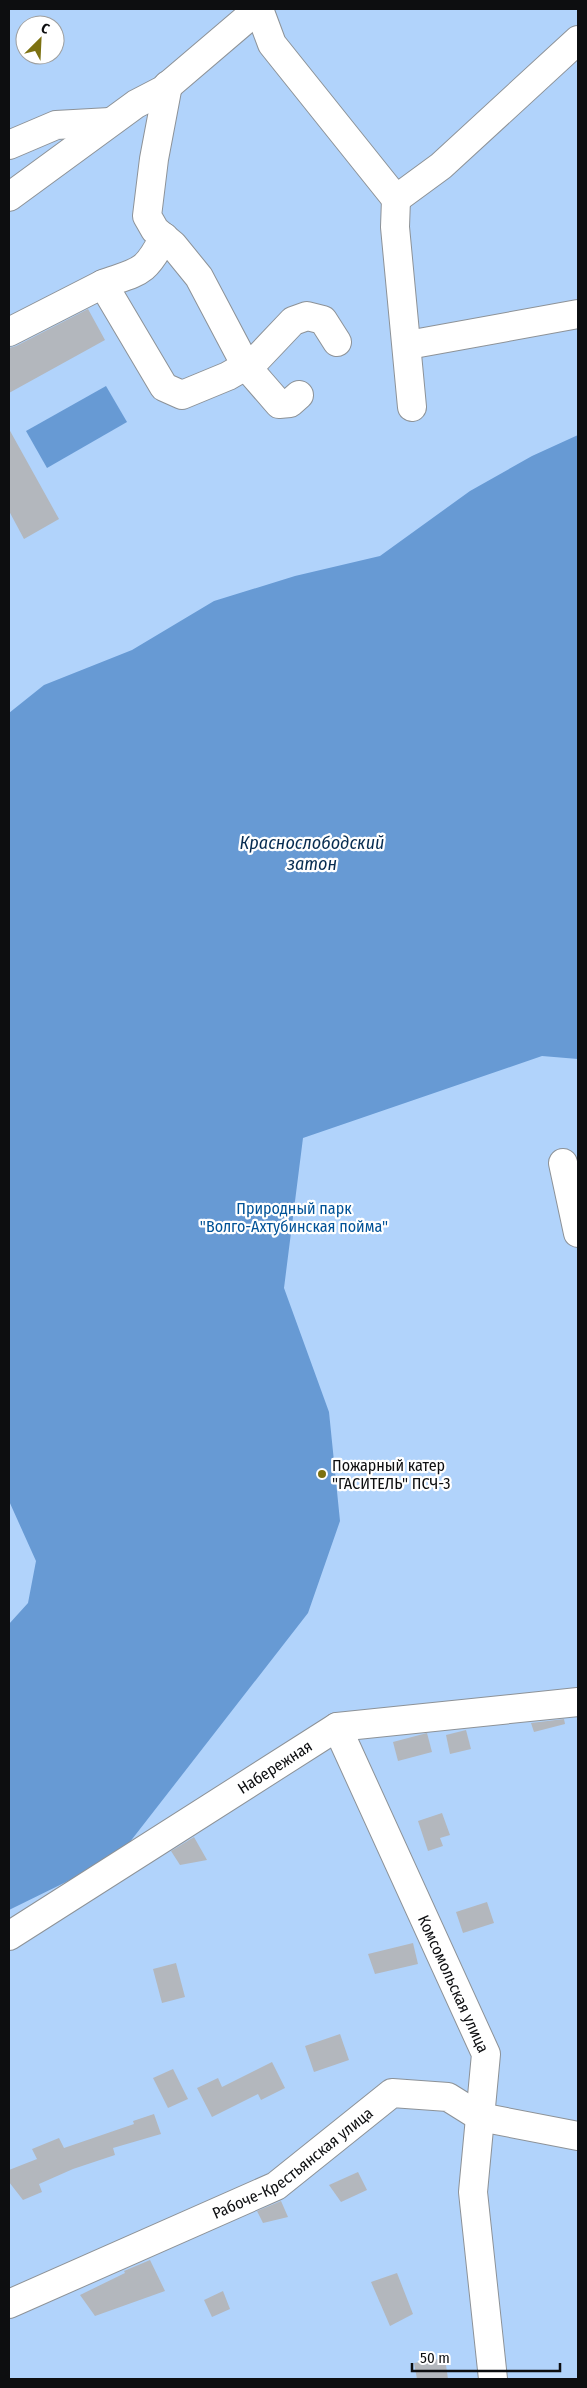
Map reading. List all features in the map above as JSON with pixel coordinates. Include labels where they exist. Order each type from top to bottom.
[{"type":"street","points":[[9,196],[110,122],[168,85],[258,9],[272,44],[294,80],[396,199],[395,227],[408,344],[412,407]]},
{"type":"street","points":[[396,199],[440,166],[578,40]]},
{"type":"street","points":[[168,85],[154,160],[147,216],[155,230],[173,245],[199,277],[246,366],[279,404],[290,403],[299,395]]},
{"type":"street","points":[[9,145],[56,125],[110,122]]},
{"type":"street","points":[[9,332],[103,284],[142,271],[154,257],[164,238]]},
{"type":"street","points":[[103,284],[164,387],[182,395],[228,376],[256,360],[294,321],[306,316],[322,320],[337,342]]},
{"type":"street","points":[[408,344],[578,314]]},
{"type":"street","points":[[563,1163],[578,1233]]},
{"type":"street","name":"Набережная","points":[[9,1936],[336,1728],[578,1702]]},
{"type":"street","name":"Комсомольская улица","points":[[336,1728],[486,2054],[473,2192],[493,2379]]},
{"type":"street","name":"Рабоче-Крестьянская улица","points":[[9,2304],[276,2186],[392,2093],[448,2097],[480,2117],[578,2136]]},
{"type":"green space","name":"Природный парк \"Волго-Ахтубинская пойма\"","points":[[9,9],[578,9],[578,2379],[9,2379]]},
{"type":"water","points":[[106,386],[127,422],[47,468],[26,431]]},
{"type":"water","name":"Краснослободский затон","points":[[578,435],[578,1059],[542,1056],[303,1138],[284,1288],[329,1412],[340,1521],[308,1613],[119,1856],[9,1910],[9,1624],[28,1603],[36,1561],[9,1501],[9,713],[44,685],[132,650],[214,601],[295,576],[380,556],[470,491],[532,456]]},
{"type":"building","points":[[88,309],[105,340],[9,393],[9,348]]},
{"type":"building","points":[[9,429],[59,519],[24,539],[9,511]]},
{"type":"building","points":[[564,1719],[565,1724],[534,1732],[531,1723]]},
{"type":"building","points":[[466,1730],[471,1749],[450,1754],[446,1735]]},
{"type":"building","points":[[427,1733],[432,1752],[398,1761],[393,1742]]},
{"type":"building","points":[[442,1813],[450,1835],[440,1838],[443,1846],[428,1851],[418,1821]]},
{"type":"building","points":[[194,1837],[207,1860],[180,1865],[171,1851]]},
{"type":"building","points":[[487,1902],[494,1923],[463,1933],[456,1912]]},
{"type":"building","points":[[413,1943],[418,1964],[375,1974],[368,1954]]},
{"type":"building","points":[[176,1963],[185,1997],[162,2003],[153,1969]]},
{"type":"building","points":[[340,2034],[349,2060],[314,2072],[305,2046]]},
{"type":"building","points":[[272,2062],[285,2088],[261,2100],[258,2094],[212,2117],[197,2088],[218,2078],[222,2087]]},
{"type":"building","points":[[173,2069],[188,2099],[168,2108],[153,2078]]},
{"type":"building","points":[[154,2114],[161,2134],[113,2148],[115,2155],[73,2169],[39,2184],[42,2192],[23,2200],[9,2182],[9,2170],[37,2159],[32,2149],[59,2138],[64,2148],[134,2124],[133,2121]]},
{"type":"building","points":[[358,2172],[367,2190],[341,2202],[329,2185]]},
{"type":"building","points":[[281,2201],[288,2217],[263,2223],[257,2211]]},
{"type":"building","points":[[150,2260],[165,2291],[95,2316],[80,2295],[125,2273],[124,2271]]},
{"type":"building","points":[[397,2273],[413,2314],[390,2326],[371,2282]]},
{"type":"building","points":[[223,2291],[230,2309],[212,2317],[204,2300]]},
{"type":"building","points":[[445,2358],[448,2379],[417,2379],[414,2363]]},
{"type":"place","name":"Пожарный катер \"ГАСИТЕЛЬ\" ПСЧ-3","points":[[322,1474]]}]
